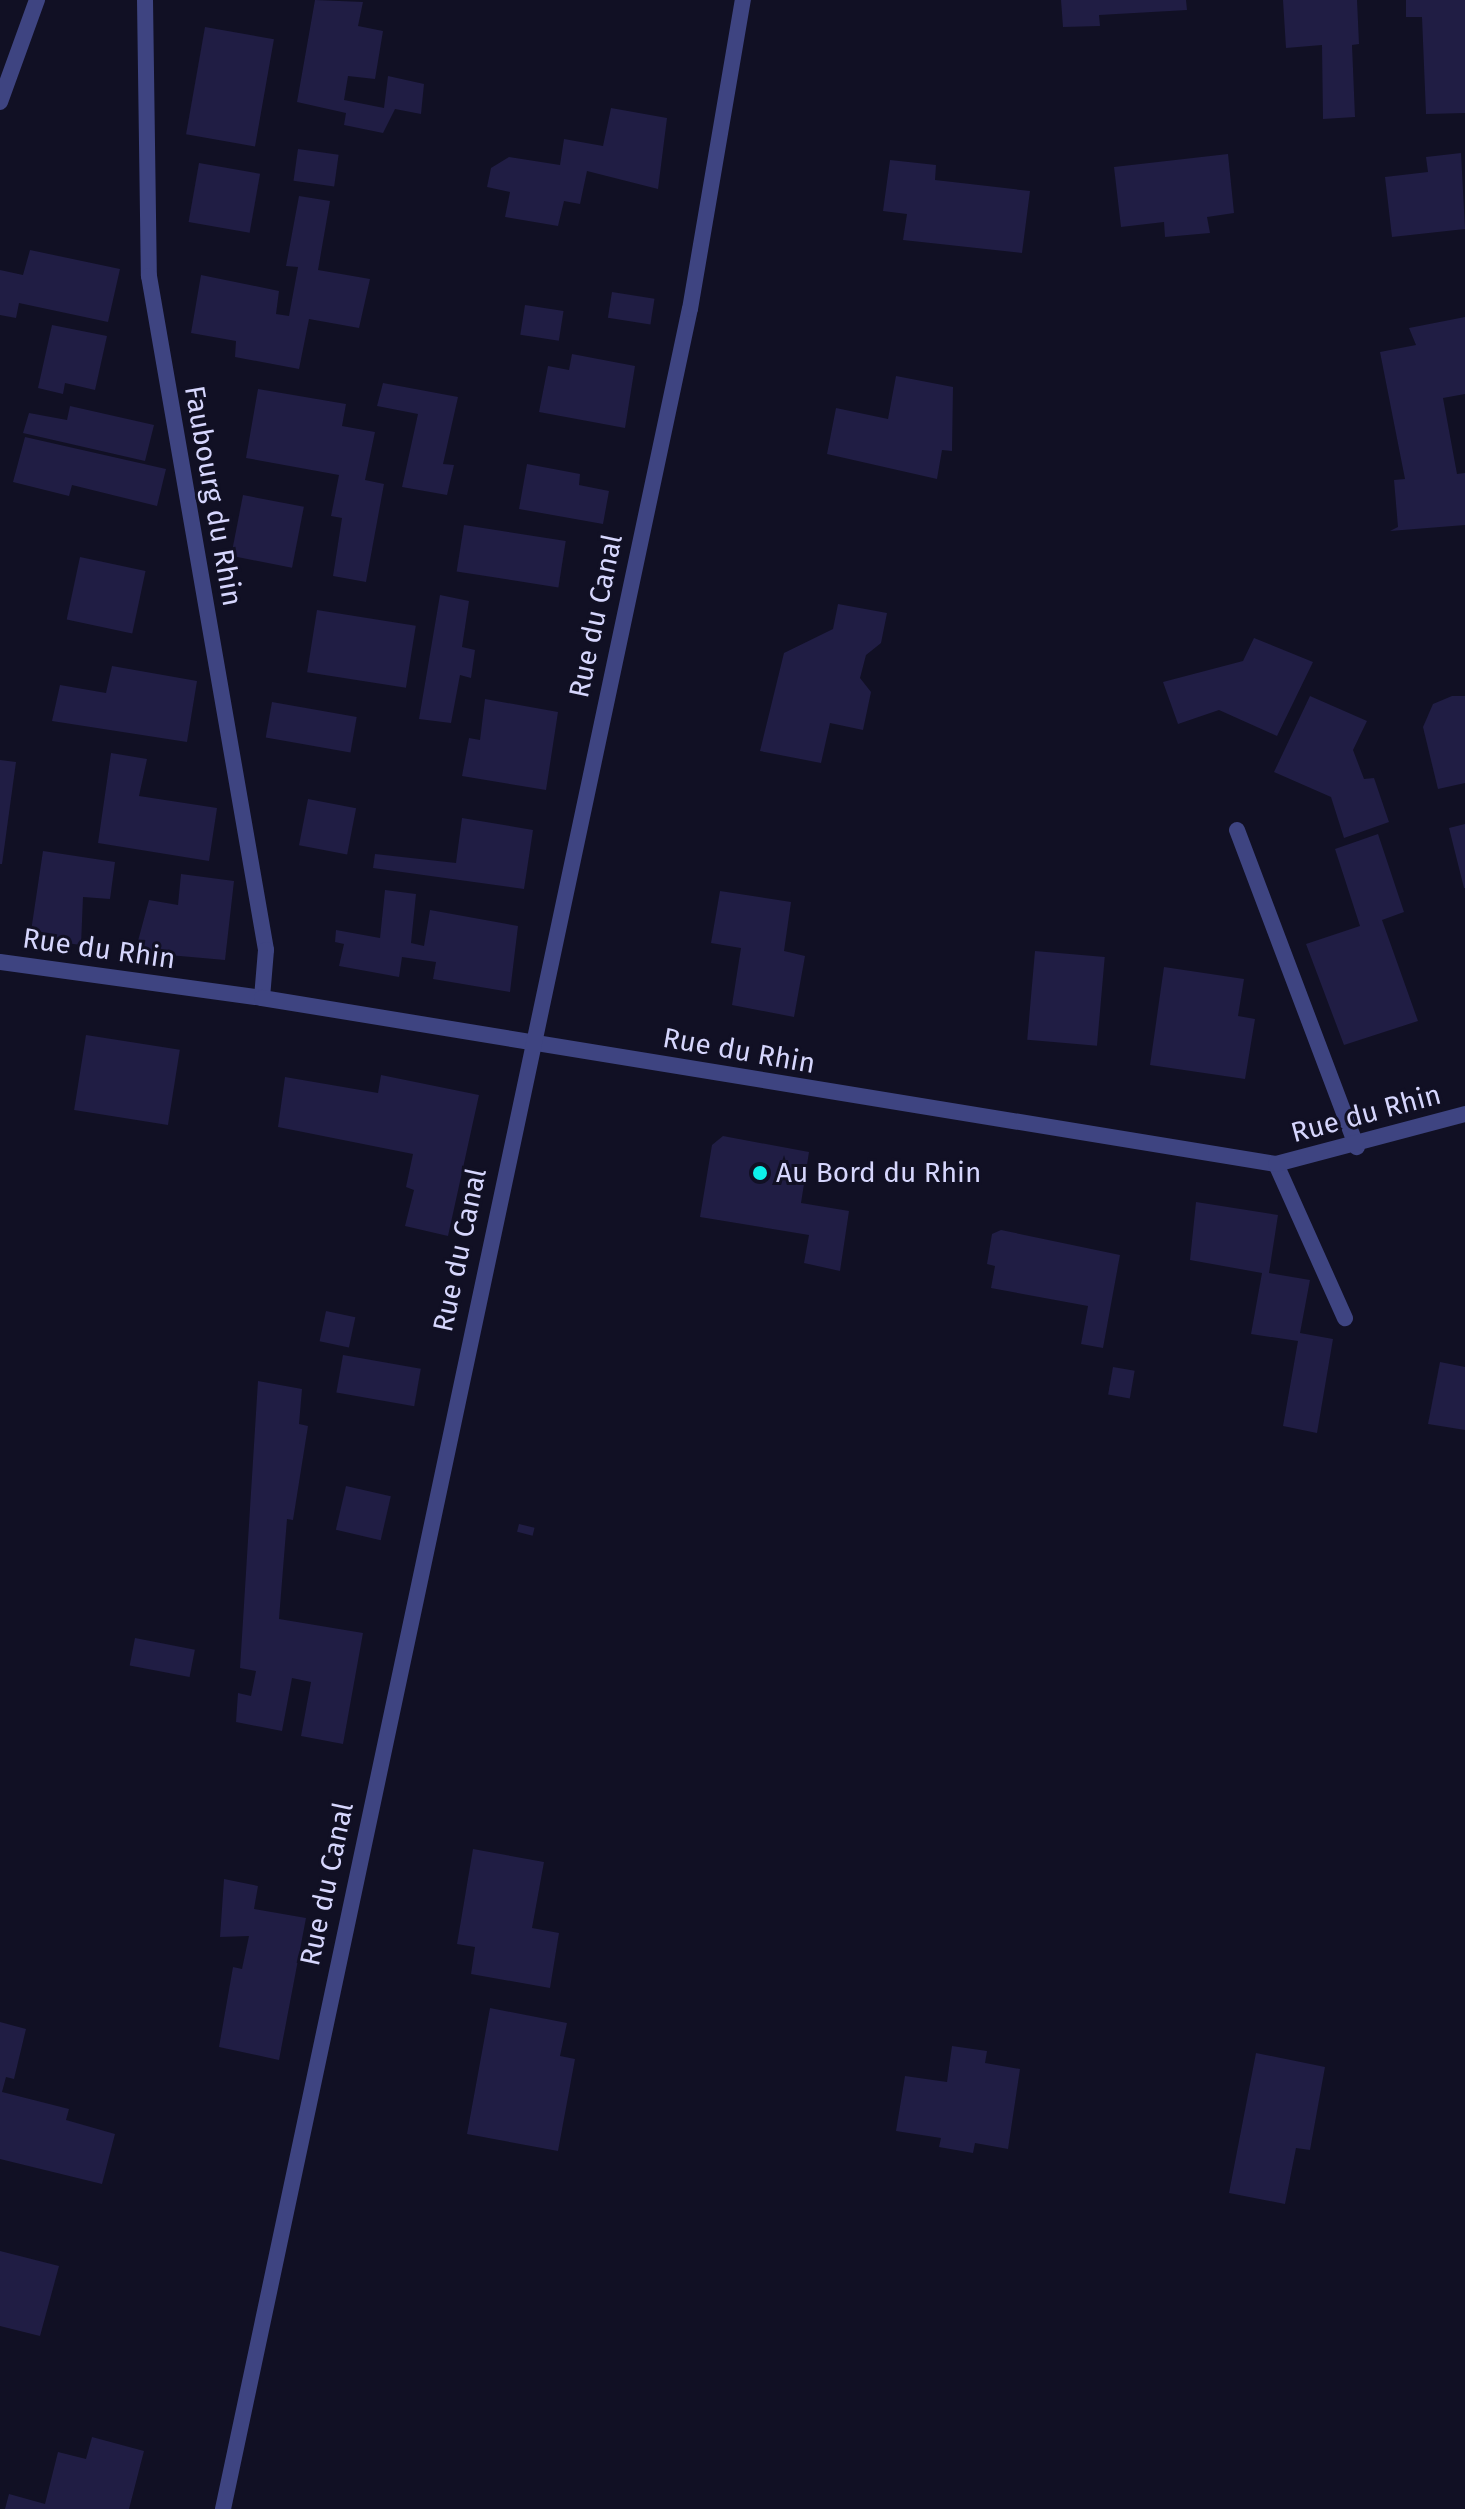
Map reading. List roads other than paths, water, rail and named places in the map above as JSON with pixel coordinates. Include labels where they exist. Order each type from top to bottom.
[{"type":"street","points":[[0,102],[37,0]]},
{"type":"street","name":"Faubourg du Rhin","points":[[145,0],[149,276],[266,950],[262,998]]},
{"type":"street","name":"Rue du Canal","points":[[223,2509],[530,1041],[690,309],[743,0]]},
{"type":"street","points":[[1237,830],[1357,1147]]},
{"type":"street","name":"Rue du Rhin","points":[[0,962],[262,998],[1276,1164],[1357,1147],[1465,1114]]},
{"type":"street","points":[[1276,1164],[1345,1318]]},
{"type":"place","name":"Au Bord du Rhin","points":[[760,1173]]}]
